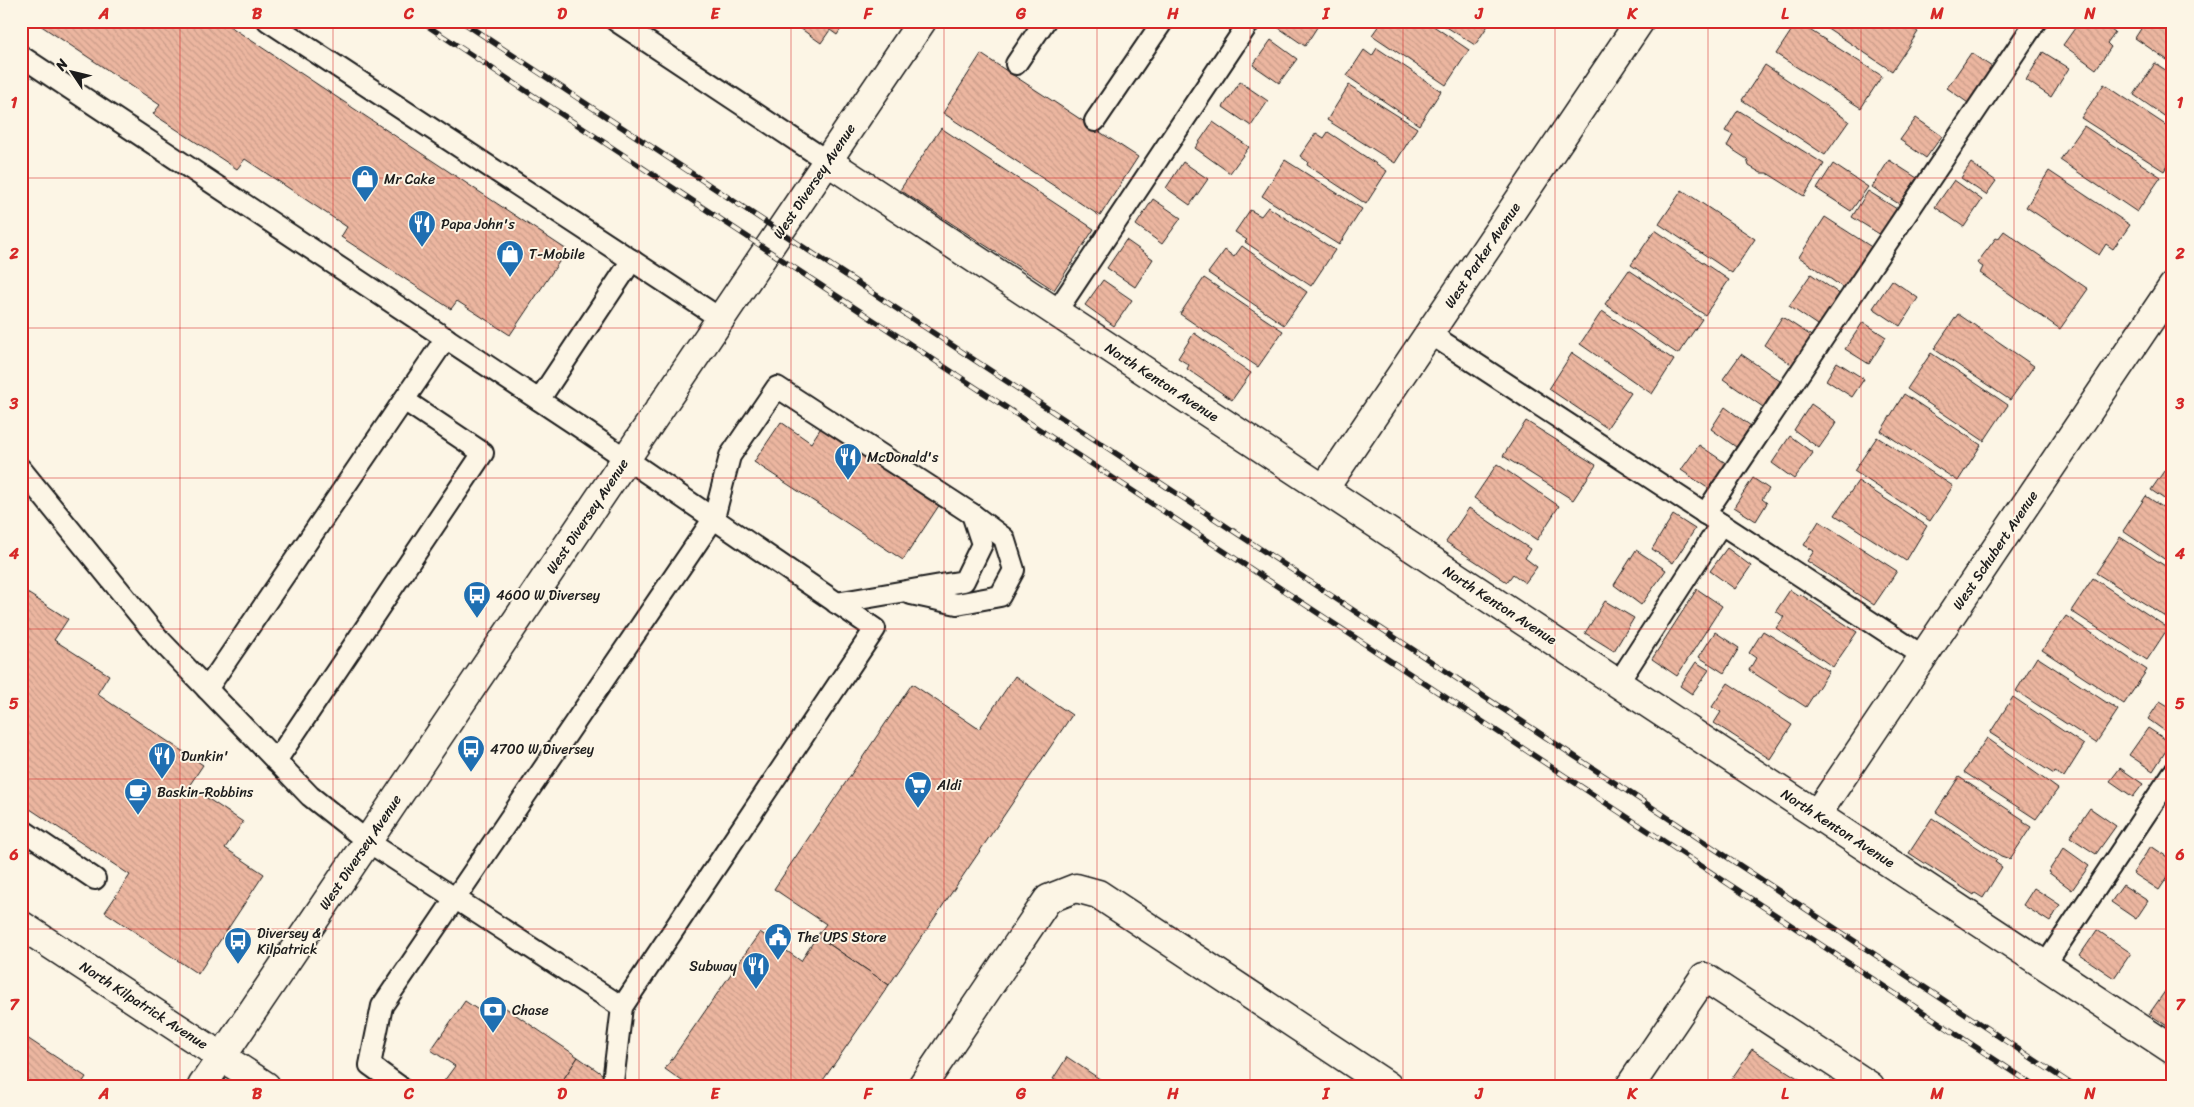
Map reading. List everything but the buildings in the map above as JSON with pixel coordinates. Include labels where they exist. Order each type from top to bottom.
[{"type":"street","name":"West Diversey Avenue","points":[[202,1086],[922,21]]},
{"type":"street","name":"West Parker Avenue","points":[[1324,489],[1640,21]]},
{"type":"street","name":"North Kenton Avenue","points":[[827,161],[2173,1050]]},
{"type":"street","name":"West Schubert Avenue","points":[[1817,814],[2173,286]]},
{"type":"street","points":[[922,1086],[1048,899],[1076,888],[1098,894],[1388,1086]]},
{"type":"street","name":"North Kilpatrick Avenue","points":[[21,925],[266,1086]]},
{"type":"street","points":[[1630,1086],[1704,977],[1870,1086]]},
{"type":"lane","points":[[268,21],[721,319]]},
{"type":"lane","points":[[1016,64],[1045,21]]},
{"type":"lane","points":[[1056,312],[1250,21]]},
{"type":"lane","points":[[1618,683],[1713,519],[2036,21]]},
{"type":"lane","points":[[622,23],[827,161]]},
{"type":"lane","points":[[1095,121],[1156,24]]},
{"type":"lane","points":[[21,56],[626,458],[875,629],[622,1007],[613,1082]]},
{"type":"lane","points":[[539,400],[632,260]]},
{"type":"lane","points":[[1429,333],[1923,656]]},
{"type":"lane","points":[[207,689],[446,338]]},
{"type":"lane","points":[[399,1086],[370,1064],[382,1006],[714,518],[730,456],[777,387],[972,514],[1004,538],[1014,570],[1000,596],[957,604],[902,592]]},
{"type":"lane","points":[[276,761],[482,453],[404,400]]},
{"type":"lane","points":[[21,470],[159,639],[310,796],[367,841],[622,1007]]},
{"type":"lane","points":[[836,603],[964,580],[982,544],[972,514]]},
{"type":"lane","points":[[2045,965],[2173,773]]},
{"type":"lane","points":[[21,829],[95,879]]},
{"type":"railway","points":[[420,21],[2035,1086]]},
{"type":"railway","points":[[461,21],[2074,1086]]},
{"type":"place","name":"Mr Cake","points":[[365,203]]},
{"type":"place","name":"Papa John's","points":[[422,248]]},
{"type":"place","name":"T-Mobile","points":[[510,278]]},
{"type":"place","name":"McDonald's","points":[[848,481]]},
{"type":"place","name":"4600 W Diversey","points":[[477,619]]},
{"type":"place","name":"4700 W Diversey","points":[[471,773]]},
{"type":"place","name":"Dunkin'","points":[[162,780]]},
{"type":"place","name":"Aldi","points":[[918,809]]},
{"type":"place","name":"Baskin-Robbins","points":[[138,816]]},
{"type":"place","name":"The UPS Store","points":[[778,961]]},
{"type":"place","name":"Diversey & Kilpatrick","points":[[238,965]]},
{"type":"place","name":"Subway","points":[[756,990]]},
{"type":"place","name":"Chase","points":[[493,1034]]}]
